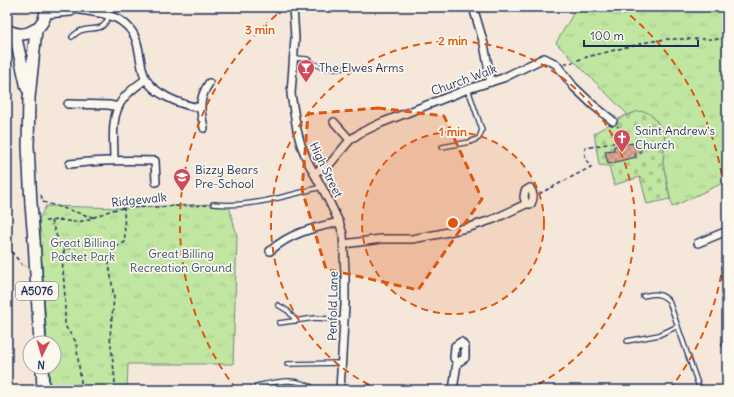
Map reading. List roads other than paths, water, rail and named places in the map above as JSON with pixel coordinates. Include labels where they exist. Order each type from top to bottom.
[{"type":"main road","points":[[11,32],[22,34],[36,30],[40,25],[46,10]]},
{"type":"main road","name":"A5076","points":[[36,30],[29,98],[28,146],[40,335]]},
{"type":"main road","name":"A5076","points":[[11,32],[29,98]]},
{"type":"main road","points":[[42,375],[43,390]]},
{"type":"street","points":[[62,7],[79,11]]},
{"type":"street","name":"High Street","points":[[293,7],[295,38],[291,94],[293,109],[301,145],[339,222]]},
{"type":"street","points":[[473,7],[484,44],[491,82]]},
{"type":"street","points":[[46,10],[96,10],[120,21],[133,33],[138,44],[146,79],[167,97],[183,104],[200,108]]},
{"type":"street","name":"Church Walk","points":[[314,173],[329,165],[350,140],[360,133],[381,123],[468,89],[503,78],[544,58],[556,64],[574,87],[613,121]]},
{"type":"street","points":[[114,160],[114,121],[118,107],[123,99],[133,89],[146,79]]},
{"type":"street","points":[[204,128],[200,108],[205,89],[209,83]]},
{"type":"street","points":[[68,104],[109,105],[118,107]]},
{"type":"street","points":[[334,122],[350,140]]},
{"type":"street","points":[[70,164],[114,160],[155,161],[156,182]]},
{"type":"street","points":[[344,244],[381,239],[412,238],[470,227],[494,219],[526,204],[524,197],[525,191],[530,188],[534,193],[534,196]]},
{"type":"street","points":[[270,251],[285,239],[320,226],[339,222]]},
{"type":"street","name":"Penfold Lane","points":[[339,222],[344,244],[345,273],[340,390]]},
{"type":"street","points":[[698,243],[727,231]]},
{"type":"street","points":[[453,390],[457,363]]},
{"type":"lane","points":[[72,37],[84,30],[92,30],[104,25],[107,22],[109,15]]},
{"type":"lane","points":[[294,58],[306,59],[314,64],[327,68],[345,68]]},
{"type":"lane","points":[[442,147],[470,142],[479,138],[482,130],[468,89]]},
{"type":"lane","points":[[213,204],[229,206],[267,201],[321,187]]},
{"type":"lane","points":[[643,296],[659,295],[664,296],[669,301],[700,390]]},
{"type":"lane","points":[[278,305],[288,311],[296,321]]},
{"type":"lane","points":[[279,322],[315,318],[344,320]]},
{"type":"lane","points":[[627,341],[659,335],[678,326]]},
{"type":"lane","points":[[287,364],[342,363]]},
{"type":"lane","points":[[256,386],[283,381],[294,381],[303,382],[317,390]]},
{"type":"place","name":"The Elwes Arms","points":[[306,83]]},
{"type":"place","name":"Saint Andrew's Church","points":[[622,153]]},
{"type":"place","name":"Bizzy Bears Pre-School","points":[[182,192]]},
{"type":"park label","name":"Great Billing Pocket Park","points":[[83,250]]},
{"type":"park label","name":"Great Billing Recreation Ground","points":[[181,261]]}]
